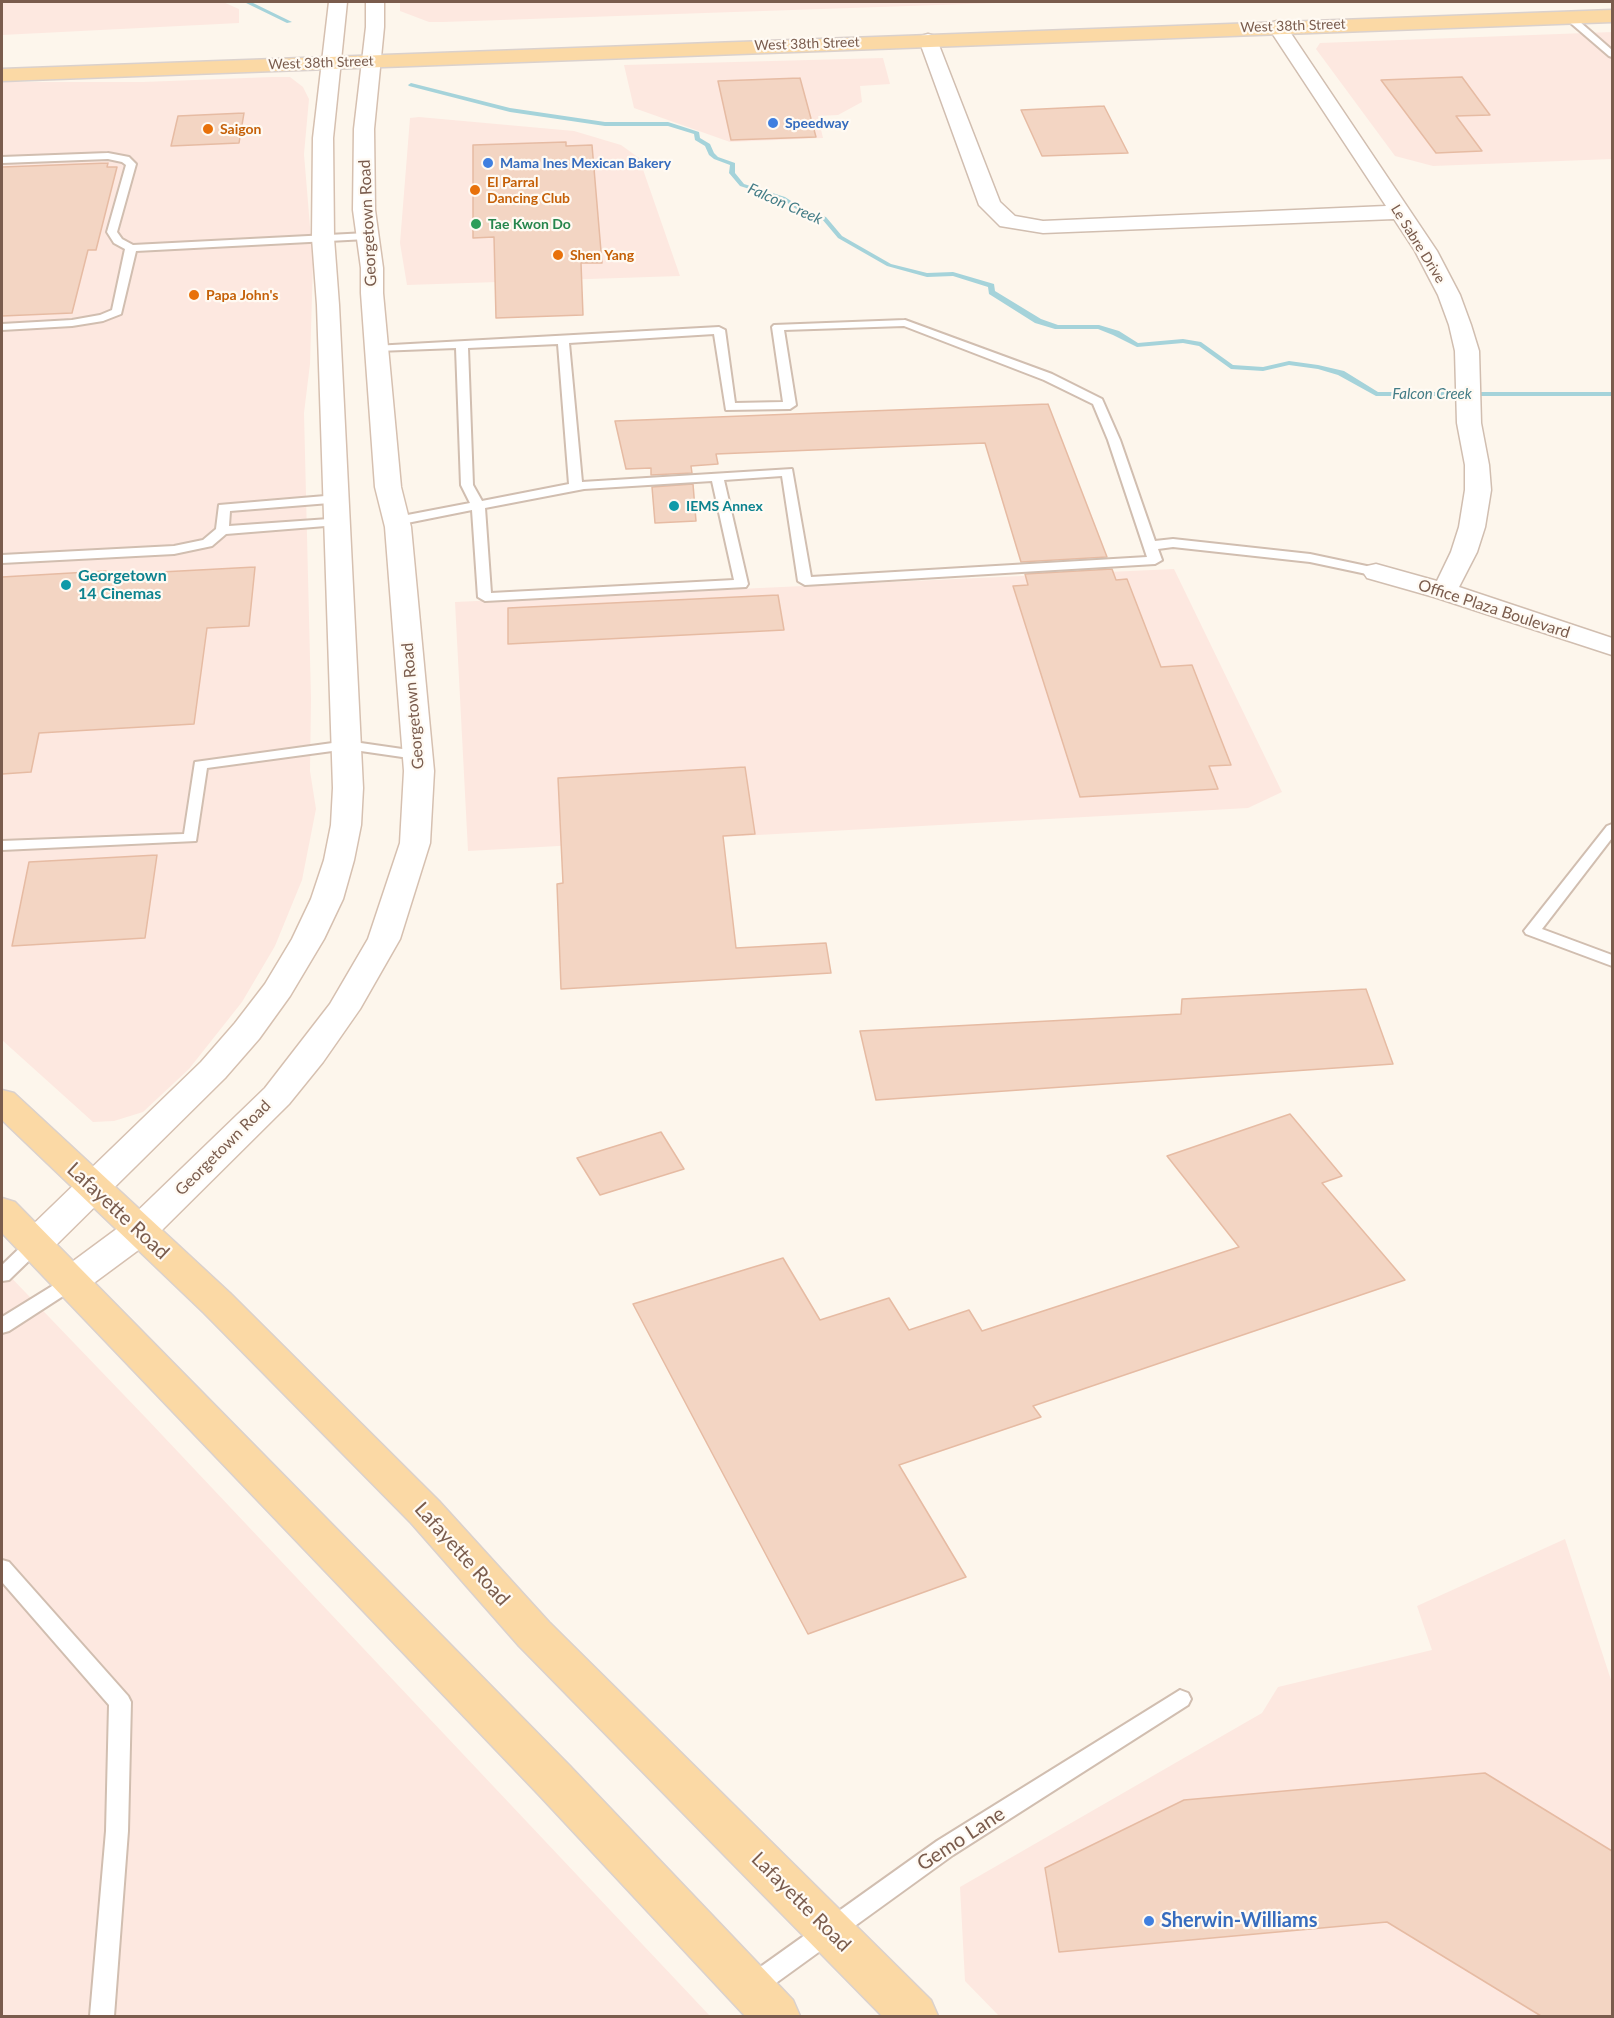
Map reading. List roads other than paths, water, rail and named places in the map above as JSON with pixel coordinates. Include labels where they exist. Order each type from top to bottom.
[{"type":"main road","points":[[34,1245],[213,1070],[278,989],[302,949],[327,899],[339,860],[346,825],[347,745],[338,510],[323,238],[322,138],[325,50],[338,2]]},
{"type":"main road","name":"Georgetown Road","points":[[70,1282],[139,1231],[277,1096],[311,1054],[349,1000],[384,939],[414,843],[424,756],[397,521],[388,487],[372,293],[372,268],[367,236],[364,129],[375,2]]},
{"type":"main road","points":[[1277,27],[1277,21],[1285,17],[1407,12],[1484,3]]},
{"type":"main road","name":"West 38th Street","points":[[2,75],[325,50],[371,52],[818,44],[1612,16]]},
{"type":"main road","points":[[818,44],[868,34],[965,29],[990,22]]},
{"type":"main road","name":"Le Sabre Drive","points":[[1277,27],[1426,251],[1449,295],[1465,341],[1469,380],[1469,423],[1478,465],[1475,514],[1462,558],[1443,591]]},
{"type":"main road","points":[[928,40],[990,205],[1008,221],[1043,226],[1398,212]]},
{"type":"main road","name":"West 38th Street","points":[[371,52],[394,41]]},
{"type":"main road","name":"Office Plaza Boulevard","points":[[1376,572],[1443,591],[1612,647]]},
{"type":"main road","name":"Lafayette Road","points":[[2,1101],[217,1303],[426,1512],[534,1635],[914,2016]]},
{"type":"main road","points":[[2,1211],[562,1789],[763,2002]]},
{"type":"lane","points":[[1569,17],[1612,54]]},
{"type":"lane","points":[[2,160],[108,156],[125,159],[131,164],[112,232],[118,241],[131,248],[367,236]]},
{"type":"lane","points":[[2,327],[72,323],[103,318],[117,312],[131,248]]},
{"type":"lane","points":[[378,348],[720,330],[730,408],[790,405],[778,327],[904,323],[1048,377],[1098,402],[1114,440],[1155,560],[805,581],[788,472],[576,486],[397,521]]},
{"type":"lane","points":[[563,340],[576,486]]},
{"type":"lane","points":[[462,344],[467,485],[478,506],[485,597],[741,584],[717,476]]},
{"type":"lane","points":[[222,530],[224,508],[338,510]]},
{"type":"lane","points":[[2,559],[174,550],[207,543],[222,530],[338,510]]},
{"type":"lane","points":[[1150,546],[1173,543],[1310,558],[1376,572]]},
{"type":"lane","points":[[2,846],[191,838],[201,765],[347,745],[424,756]]},
{"type":"lane","points":[[1612,829],[1532,931],[1612,961]]},
{"type":"lane","points":[[2,1275],[34,1245]]},
{"type":"lane","points":[[2,1326],[70,1282]]},
{"type":"lane","points":[[2,1568],[120,1702],[117,1831],[102,2016]]},
{"type":"lane","name":"Gemo Lane","points":[[763,2002],[828,1930],[945,1848],[1180,1699]]},
{"type":"waterway","name":"Falcon Creek","points":[[247,2],[289,22]]},
{"type":"waterway","name":"Falcon Creek","points":[[411,85],[510,110],[605,124],[668,124],[697,133],[697,139],[708,145],[711,154],[733,164],[732,173],[742,185],[783,198],[806,213],[824,218],[840,237],[889,265],[927,275],[953,274],[991,286],[992,292],[1038,321],[1058,327],[1099,327],[1116,333],[1137,345],[1183,341],[1201,344],[1231,367],[1263,369],[1289,363],[1318,367],[1341,373],[1376,394],[1612,394]]},
{"type":"place","name":"Speedway","points":[[773,123]]},
{"type":"place","name":"Saigon","points":[[208,129]]},
{"type":"place","name":"Mama Ines Mexican Bakery","points":[[488,163]]},
{"type":"place","name":"El Parral Dancing Club","points":[[475,190]]},
{"type":"place","name":"Tae Kwon Do","points":[[476,224]]},
{"type":"place","name":"Shen Yang","points":[[558,255]]},
{"type":"place","name":"Papa John's","points":[[194,295]]},
{"type":"place","name":"IEMS Annex","points":[[674,506]]},
{"type":"place","name":"Georgetown 14 Cinemas","points":[[66,585]]},
{"type":"place","name":"Sherwin-Williams","points":[[1149,1921]]}]
